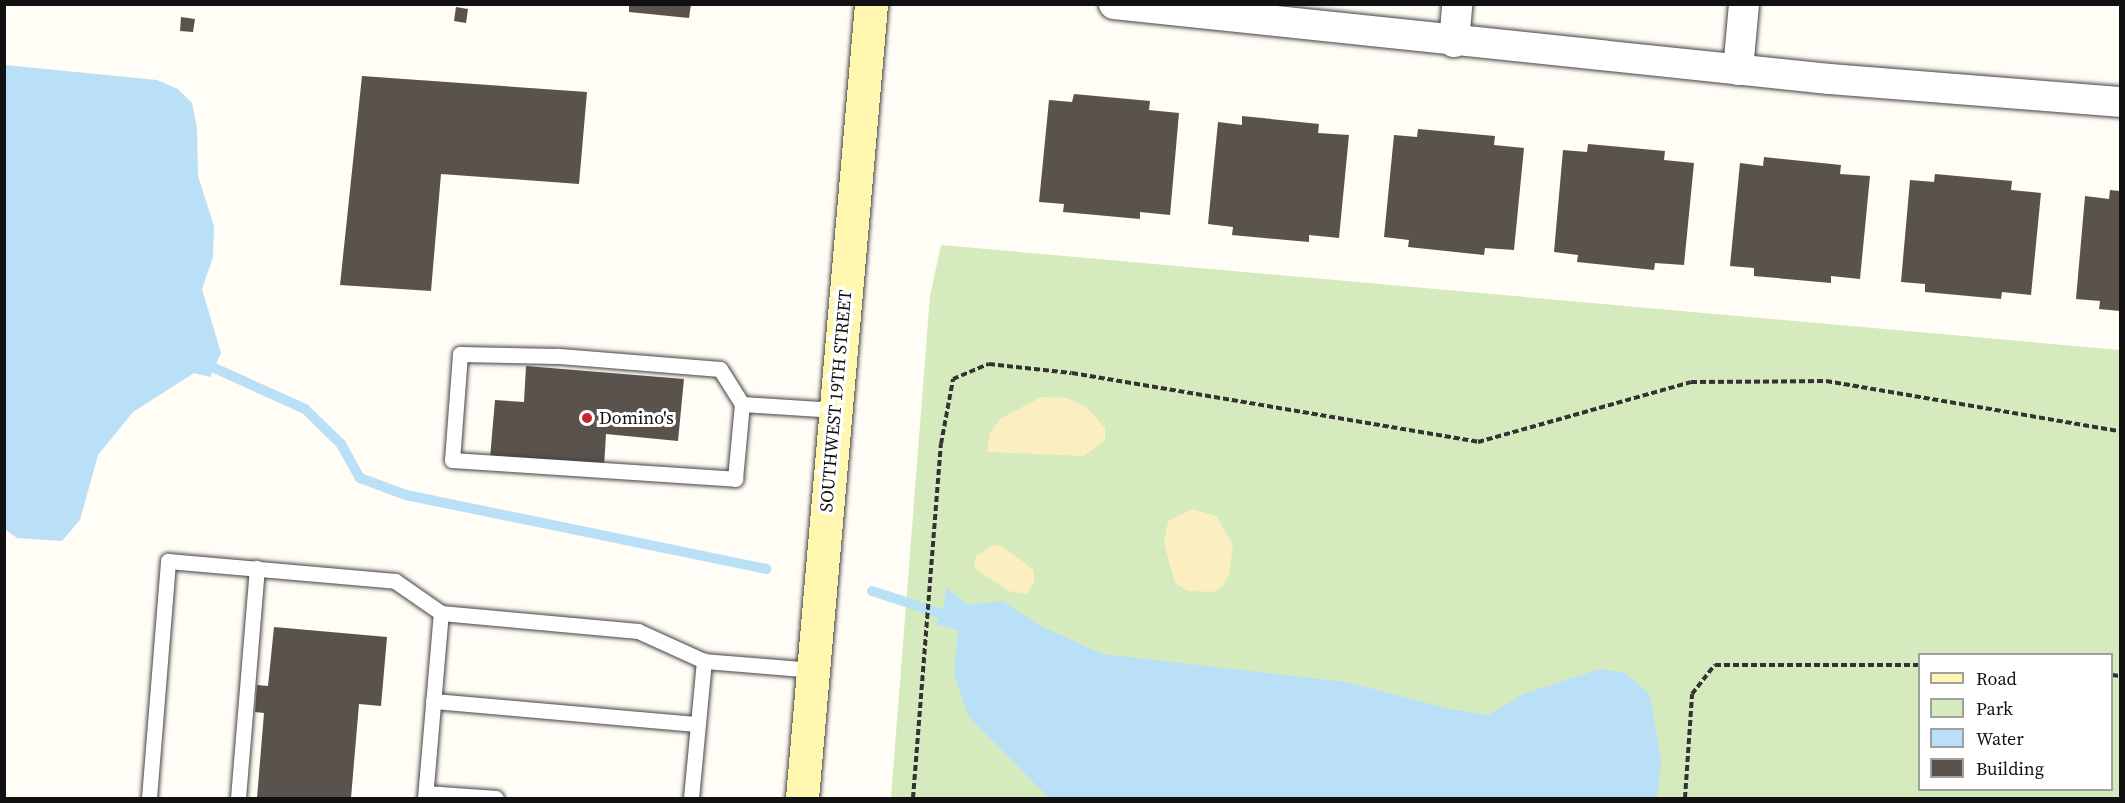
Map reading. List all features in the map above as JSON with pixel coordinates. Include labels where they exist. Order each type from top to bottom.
[{"type":"street","name":"SOUTHWEST 19TH STREET","points":[[802,798],[872,4]]},
{"type":"street","points":[[1114,4],[1454,42],[1738,70],[2121,102]]},
{"type":"street","points":[[1454,42],[1457,4]]},
{"type":"street","points":[[1738,70],[1744,4]]},
{"type":"lane","points":[[460,354],[557,356],[720,369],[742,404],[735,479],[452,460],[460,354]]},
{"type":"lane","points":[[742,404],[836,410]]},
{"type":"lane","points":[[149,798],[168,561],[395,580],[441,613],[638,631],[704,661],[813,670]]},
{"type":"lane","points":[[238,798],[257,568]]},
{"type":"lane","points":[[441,613],[425,796],[496,798]]},
{"type":"lane","points":[[691,798],[704,661]]},
{"type":"lane","points":[[433,701],[697,724]]},
{"type":"path","points":[[913,798],[941,444],[953,379],[989,364],[1072,373],[1478,441],[1691,382],[1827,381],[2121,431]]},
{"type":"path","points":[[1685,798],[1692,694],[1715,665],[1918,665]]},
{"type":"green space","points":[[941,245],[2120,350],[2120,798],[891,798],[930,296]]},
{"type":"sand","points":[[1041,397],[1067,398],[1085,406],[1105,428],[1105,441],[1084,456],[987,452],[990,433],[1000,419]]},
{"type":"sand","points":[[1193,509],[1216,516],[1233,545],[1229,574],[1223,586],[1213,592],[1188,591],[1175,583],[1164,543],[1168,521]]},
{"type":"sand","points":[[993,545],[1002,546],[1034,570],[1034,583],[1026,594],[1008,591],[974,568],[976,556]]},
{"type":"water","points":[[5,65],[157,80],[178,89],[192,103],[197,128],[198,176],[214,226],[213,257],[202,289],[221,353],[210,377],[194,373],[133,412],[98,455],[80,520],[62,541],[17,538],[5,529]]},
{"type":"water","points":[[947,588],[968,605],[1002,601],[1039,625],[1102,654],[1346,682],[1450,709],[1489,715],[1523,694],[1600,669],[1626,673],[1650,695],[1661,760],[1657,798],[1049,798],[969,717],[954,674],[958,630],[935,624],[942,614]]},
{"type":"building","points":[[629,4],[691,4],[689,18],[629,12]]},
{"type":"building","points":[[456,7],[468,9],[466,23],[454,21]]},
{"type":"building","points":[[181,17],[195,19],[193,32],[180,31]]},
{"type":"building","points":[[362,76],[587,92],[579,184],[441,174],[431,291],[340,285]]},
{"type":"building","points":[[1074,94],[1150,101],[1149,110],[1179,113],[1170,215],[1140,212],[1140,219],[1063,212],[1064,204],[1039,202],[1049,100],[1072,102]]},
{"type":"building","points":[[1242,116],[1319,124],[1318,133],[1349,135],[1339,238],[1309,235],[1309,242],[1232,235],[1233,227],[1208,224],[1218,122],[1242,125]]},
{"type":"building","points":[[1418,129],[1495,136],[1494,145],[1524,148],[1514,250],[1485,248],[1484,255],[1408,247],[1409,240],[1384,237],[1394,135],[1417,137]]},
{"type":"building","points":[[1588,144],[1665,151],[1664,160],[1694,163],[1684,265],[1655,263],[1654,270],[1577,262],[1578,255],[1554,252],[1563,150],[1587,152]]},
{"type":"building","points":[[1764,157],[1841,165],[1840,174],[1870,176],[1860,279],[1831,276],[1831,283],[1754,276],[1754,268],[1730,266],[1740,163],[1763,166]]},
{"type":"building","points":[[1935,174],[2012,181],[2011,190],[2041,193],[2031,295],[2002,292],[2001,299],[1925,292],[1925,284],[1901,282],[1910,180],[1934,182]]},
{"type":"building","points":[[2110,190],[2120,191],[2120,311],[2099,309],[2100,301],[2076,299],[2085,196],[2109,199]]},
{"type":"building","name":"Domino's","points":[[526,366],[684,379],[678,441],[606,434],[604,467],[490,458],[495,400],[524,402]]},
{"type":"building","points":[[274,627],[387,637],[381,706],[359,704],[351,798],[257,798],[264,713],[255,712],[257,685],[268,686]]},
{"type":"waterway","points":[[201,362],[305,409],[341,444],[360,478],[406,495],[766,569]]},
{"type":"waterway","points":[[872,591],[942,614]]},
{"type":"place","name":"Domino's","points":[[587,418]]}]
